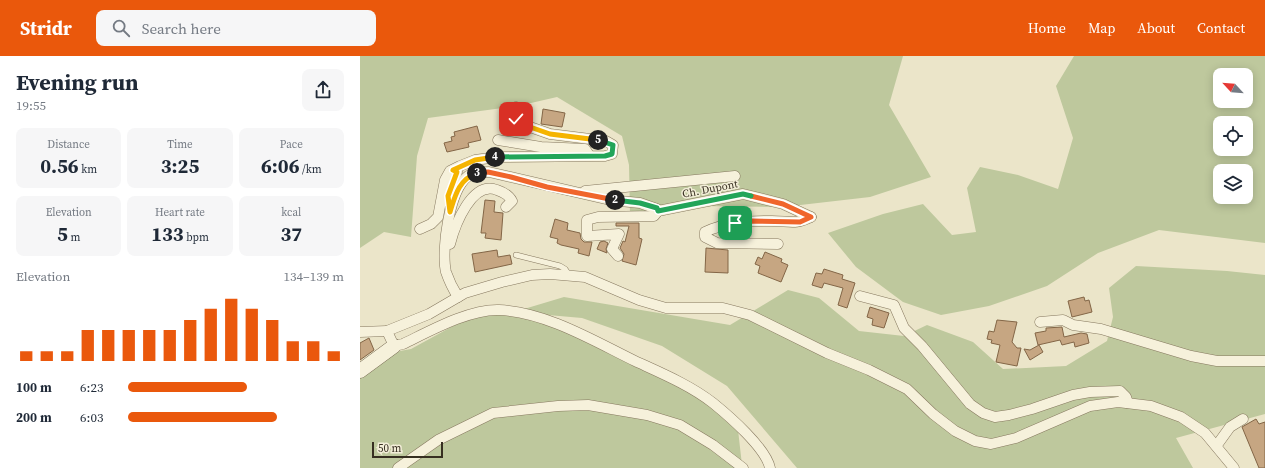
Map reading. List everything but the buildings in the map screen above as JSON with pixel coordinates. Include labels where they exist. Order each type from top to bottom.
[{"type":"street","points":[[420,229],[431,224],[438,217],[445,180],[453,170],[475,160],[497,157],[589,156],[612,154],[613,145],[606,141],[550,134],[530,127],[516,119],[516,107]]},
{"type":"street","points":[[498,140],[541,147],[585,149],[589,156]]},
{"type":"street","points":[[450,212],[448,196],[457,172],[453,170]]},
{"type":"street","points":[[458,297],[446,271],[445,242],[450,212],[455,195],[468,176],[477,172],[503,175],[547,187],[579,192],[610,200],[640,203],[657,208],[658,211]]},
{"type":"street","points":[[579,192],[736,176]]},
{"type":"street","points":[[446,257],[464,210],[478,191],[489,188],[504,193],[510,197],[512,201],[506,207]]},
{"type":"street","name":"Ch. Dupont","points":[[618,256],[612,249],[619,234],[587,236],[587,220],[598,217],[654,216],[658,211],[743,194],[783,204],[811,217],[800,222],[752,221],[735,223],[714,228],[705,232],[705,237],[710,241],[717,243],[778,244]]},
{"type":"street","points":[[360,332],[387,331],[429,314],[465,293],[502,282],[532,275],[550,274],[585,277],[639,300],[666,308],[723,308],[750,315],[827,353],[868,370],[907,389],[933,414],[955,431],[975,441],[991,444],[1016,438],[1090,406],[1118,402],[1128,403],[1151,406],[1181,417],[1205,433],[1217,445],[1234,468]]},
{"type":"street","points":[[860,296],[894,305],[904,328],[922,346],[970,404],[983,413],[995,417],[1009,415],[1073,395],[1090,392],[1120,391],[1126,397],[1128,403]]},
{"type":"street","points":[[360,371],[394,346],[480,312],[491,310],[514,312],[534,317],[574,332],[675,380],[712,402],[744,432],[765,456],[770,468]]},
{"type":"street","points":[[1040,322],[1063,320],[1074,324],[1101,329],[1191,356],[1217,361],[1265,361]]},
{"type":"street","points":[[387,331],[394,346]]},
{"type":"street","points":[[398,468],[438,440],[493,413],[573,406],[600,406],[648,415],[680,425],[713,445],[743,468]]},
{"type":"street","points":[[1217,445],[1230,427],[1243,419]]},
{"type":"lane","points":[[516,255],[560,266],[565,269],[569,276]]},
{"type":"green space","points":[[360,56],[903,56],[889,105],[931,177],[870,197],[783,207],[692,206],[630,214],[629,165],[622,136],[557,97],[518,106],[428,118],[417,156],[411,237],[384,232],[360,248]]},
{"type":"green space","points":[[1074,56],[1265,56],[1265,243],[1159,230],[1098,253],[1047,286],[989,306],[941,315],[903,302],[856,267],[828,233],[883,214],[923,204],[952,235],[976,232],[967,188],[980,167],[1018,175],[1058,189],[1073,138],[1056,86]]},
{"type":"green space","points":[[1136,266],[1227,271],[1265,275],[1265,414],[1176,438],[1193,468],[797,468],[727,386],[662,346],[582,318],[514,312],[564,297],[730,325],[788,290],[819,298],[859,331],[904,336],[927,325],[973,342],[1003,369],[1066,366],[1107,341],[1113,317],[1109,288]]},
{"type":"green space","points":[[503,309],[567,330],[658,372],[737,421],[742,465],[746,468],[360,468],[360,372],[400,351],[411,349],[464,320]]},
{"type":"route","points":[[516,119],[530,127],[550,134],[568,135],[606,141],[613,145],[614,150],[612,154],[605,156],[497,157],[475,160],[453,170],[457,172],[448,196],[450,212],[455,195],[468,176],[477,172],[488,172],[547,187],[610,200],[640,203],[657,208],[658,211],[743,194],[783,204],[811,217],[800,222],[752,221],[735,223]]}]
